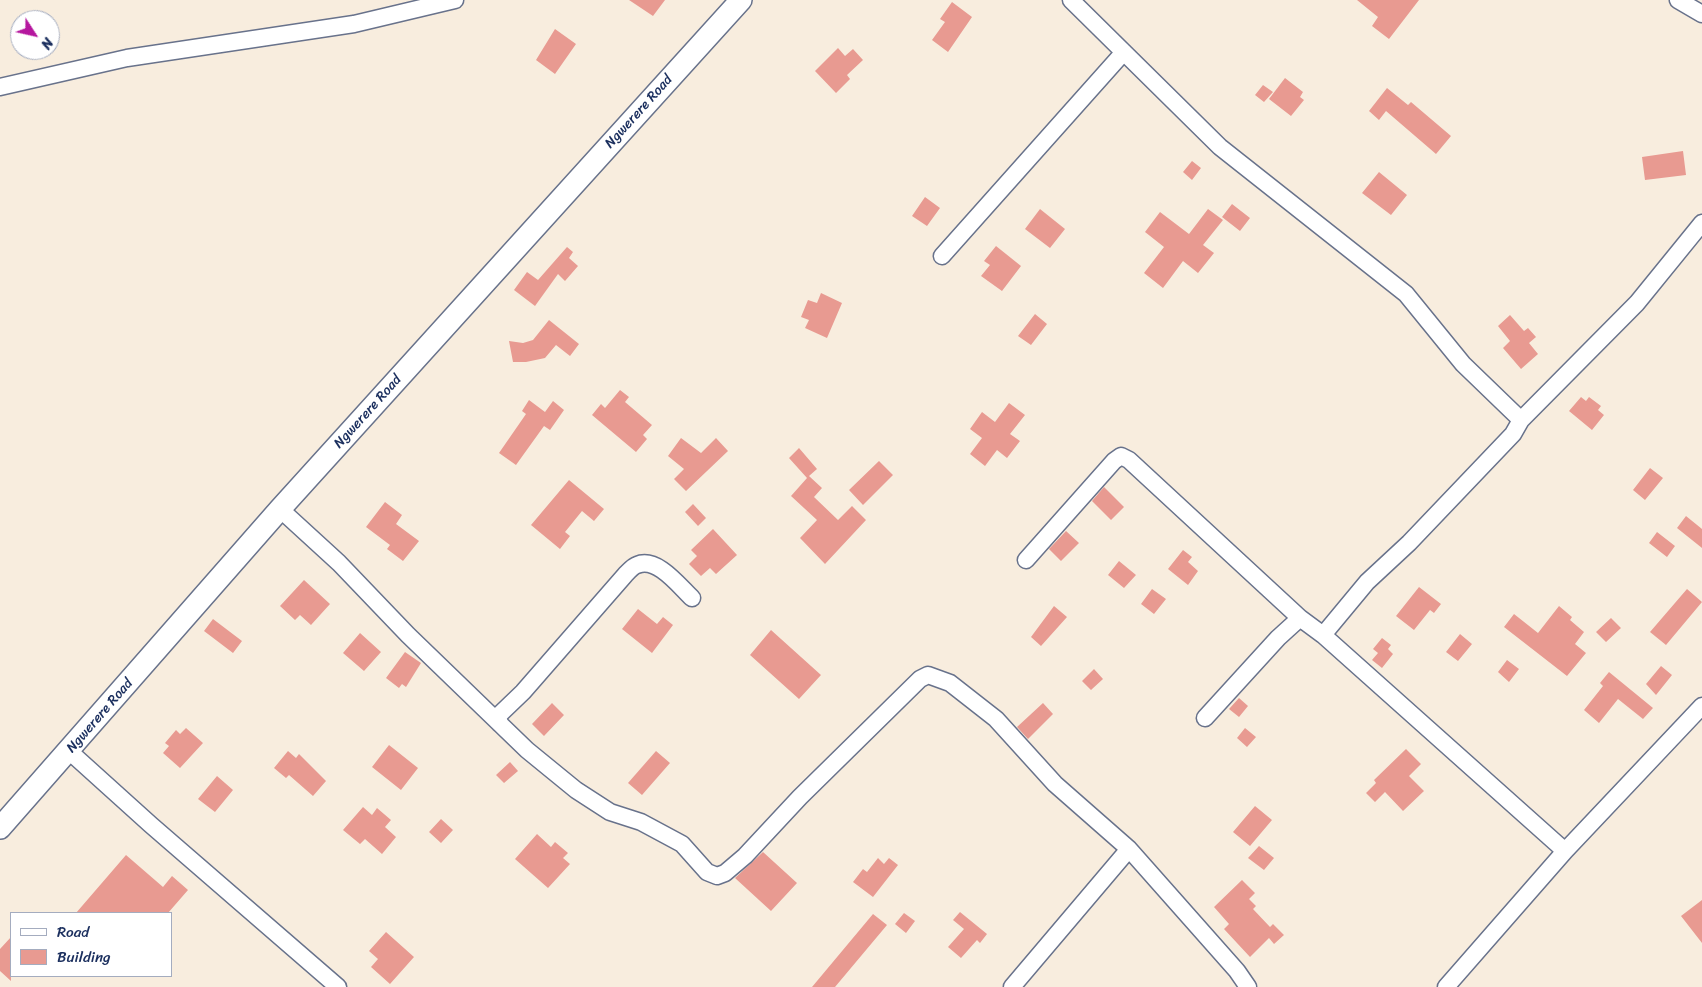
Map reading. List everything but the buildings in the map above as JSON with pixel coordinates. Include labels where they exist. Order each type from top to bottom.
[{"type":"main road","name":"Ngwerere Road","points":[[0,828],[70,751],[280,508],[741,0]]},
{"type":"street","points":[[0,87],[127,58],[354,24],[455,0]]},
{"type":"street","points":[[1071,0],[1220,147],[1406,294],[1463,364],[1521,420]]},
{"type":"street","points":[[1678,0],[1702,14]]},
{"type":"street","points":[[942,256],[1123,53]]},
{"type":"street","points":[[1323,635],[1367,582],[1409,543],[1513,434],[1521,420],[1636,302],[1702,223]]},
{"type":"street","points":[[1026,560],[1114,461],[1121,456],[1129,460],[1300,618],[1323,635],[1565,850]]},
{"type":"street","points":[[280,508],[339,563],[408,635],[527,750],[576,790],[610,812],[641,822],[682,844],[707,872],[717,876],[726,873],[745,856],[870,727],[920,679],[928,675],[950,683],[996,719],[1055,784],[1129,849],[1237,971],[1248,987]]},
{"type":"street","points":[[500,724],[498,716],[522,692],[625,575],[637,565],[648,563],[660,569],[692,598]]},
{"type":"street","points":[[1205,718],[1278,638],[1300,618]]},
{"type":"street","points":[[1446,987],[1565,850],[1702,706]]},
{"type":"street","points":[[70,751],[151,825],[338,987]]},
{"type":"street","points":[[1012,987],[1129,849]]}]
